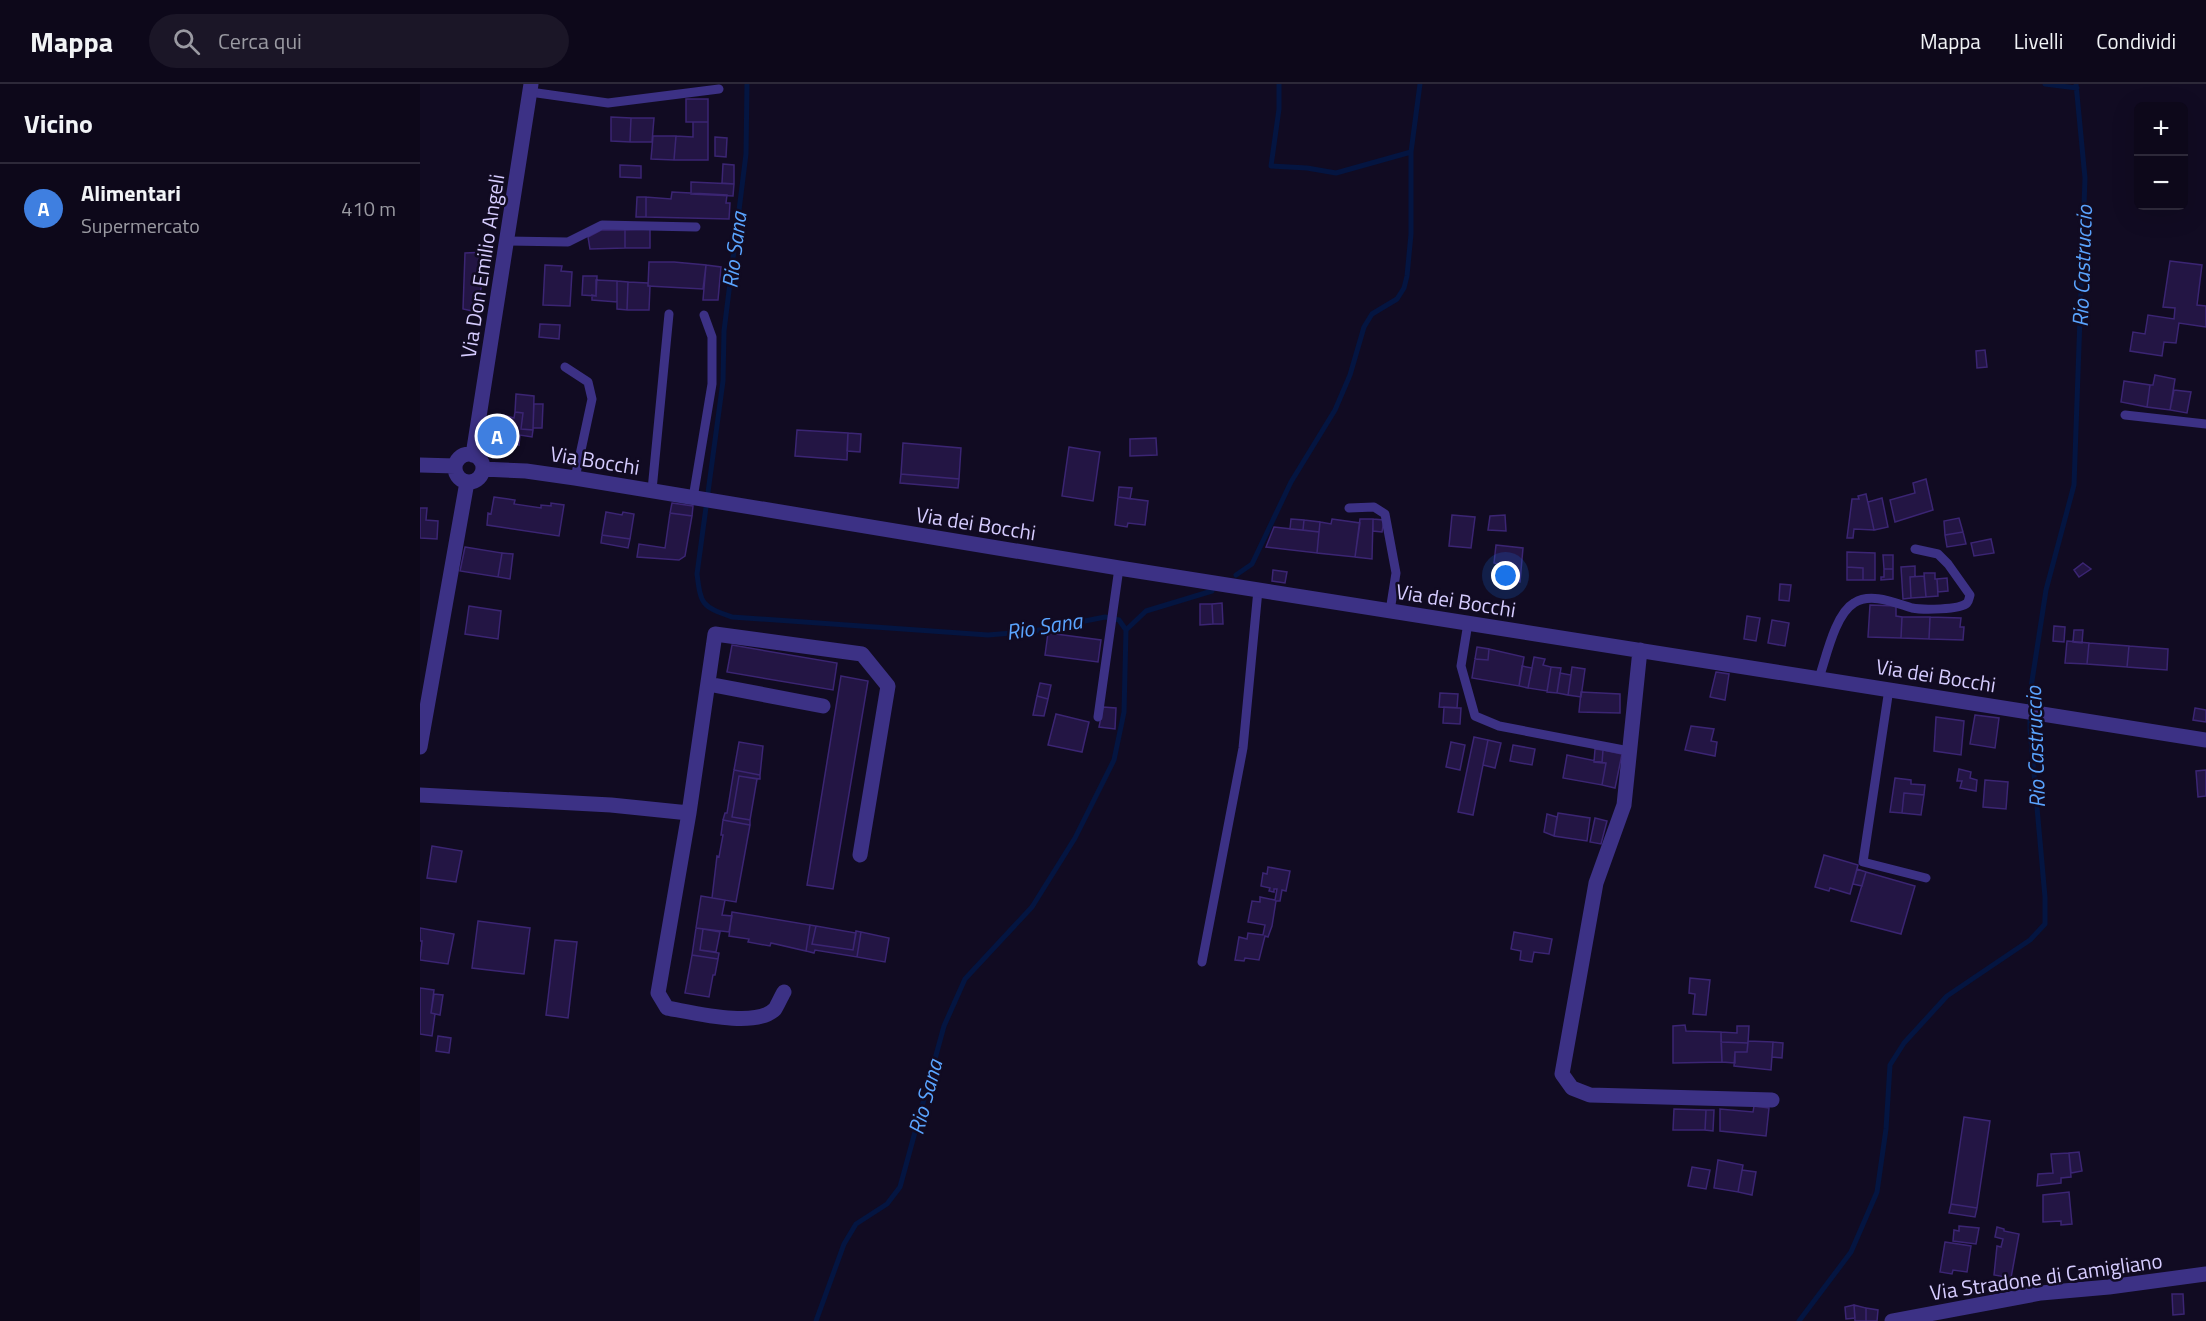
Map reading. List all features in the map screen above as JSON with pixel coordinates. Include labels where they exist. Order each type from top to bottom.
[{"type":"street","name":"Via Don Emilio Angeli","points":[[473,455],[531,88]]},
{"type":"street","points":[[464,455],[473,455],[481,460],[483,469],[479,477],[467,482],[457,475],[455,466],[464,455]]},
{"type":"street","points":[[420,465],[455,466]]},
{"type":"street","name":"Via Bocchi","points":[[483,469],[526,471],[696,498]]},
{"type":"street","points":[[420,747],[467,482]]},
{"type":"street","name":"Via dei Bocchi","points":[[696,498],[1119,568],[2206,740]]},
{"type":"street","points":[[784,992],[774,1010],[761,1016],[740,1019],[667,1008],[658,993],[690,813],[715,634],[862,654],[888,686],[860,855]]},
{"type":"street","points":[[1640,650],[1624,805],[1596,883],[1562,1074],[1572,1088],[1590,1095],[1772,1101]]},
{"type":"street","points":[[708,684],[824,706]]},
{"type":"street","points":[[420,795],[690,813]]},
{"type":"street","name":"Via Stradone di Camigliano","points":[[1892,1321],[2041,1293],[2109,1287],[2206,1274]]},
{"type":"lane","points":[[531,88],[608,103],[719,89]]},
{"type":"lane","points":[[507,241],[568,242],[602,225],[696,227]]},
{"type":"lane","points":[[652,490],[669,314]]},
{"type":"lane","points":[[696,498],[712,384],[712,337],[704,315]]},
{"type":"lane","points":[[565,367],[588,382],[592,399],[575,478]]},
{"type":"lane","points":[[2124,414],[2206,424]]},
{"type":"lane","points":[[1349,508],[1374,507],[1385,514],[1396,573],[1390,611]]},
{"type":"lane","points":[[1819,678],[1840,618],[1852,603],[1864,599],[1881,600],[1914,608],[1934,609],[1958,607],[1969,602],[1970,595],[1948,564],[1938,554],[1916,549]]},
{"type":"lane","points":[[1098,717],[1119,568]]},
{"type":"lane","points":[[1202,962],[1243,748],[1258,590]]},
{"type":"lane","points":[[1468,623],[1461,666],[1475,716],[1499,726],[1629,751]]},
{"type":"lane","points":[[1889,689],[1863,862],[1926,878]]},
{"type":"building","points":[[686,99],[708,99],[708,122],[686,122]]},
{"type":"building","points":[[611,117],[631,118],[630,142],[611,141]]},
{"type":"building","points":[[631,118],[654,118],[652,142],[630,142]]},
{"type":"building","points":[[693,122],[708,122],[708,160],[674,160],[676,136],[693,137]]},
{"type":"building","points":[[653,136],[676,136],[674,160],[651,159]]},
{"type":"building","points":[[715,137],[727,138],[726,157],[715,156]]},
{"type":"building","points":[[723,164],[734,165],[734,184],[722,183]]},
{"type":"building","points":[[620,165],[641,166],[641,178],[620,177]]},
{"type":"building","points":[[691,182],[734,184],[733,196],[691,194]]},
{"type":"building","points":[[672,192],[727,195],[726,203],[730,203],[729,219],[646,217],[646,197],[671,199]]},
{"type":"building","points":[[637,197],[646,197],[646,217],[636,217]]},
{"type":"building","points":[[650,229],[650,248],[625,248],[625,230]]},
{"type":"building","points":[[601,230],[625,230],[625,248],[590,249],[588,237]]},
{"type":"building","points":[[487,252],[477,312],[463,309],[465,253]]},
{"type":"building","points":[[2170,261],[2202,265],[2197,305],[2206,306],[2206,327],[2179,323],[2176,343],[2164,342],[2162,356],[2130,351],[2133,332],[2145,334],[2148,315],[2174,319],[2175,308],[2163,307]]},
{"type":"building","points":[[649,262],[706,265],[703,289],[648,286]]},
{"type":"building","points":[[545,265],[562,266],[561,271],[572,272],[570,306],[543,305]]},
{"type":"building","points":[[706,265],[721,267],[718,300],[703,300]]},
{"type":"building","points":[[583,276],[597,276],[596,296],[582,295]]},
{"type":"building","points":[[596,280],[617,281],[617,302],[592,300],[592,295],[596,296]]},
{"type":"building","points":[[617,281],[628,282],[627,310],[617,309]]},
{"type":"building","points":[[628,282],[648,283],[650,286],[649,310],[627,310]]},
{"type":"building","points":[[540,324],[560,325],[559,339],[539,337]]},
{"type":"building","points":[[1985,350],[1987,367],[1977,368],[1976,351]]},
{"type":"building","points":[[2155,375],[2175,379],[2170,410],[2147,407],[2150,385],[2153,385]]},
{"type":"building","points":[[2124,381],[2150,385],[2147,407],[2121,402]]},
{"type":"building","points":[[2174,390],[2191,392],[2187,413],[2170,410]]},
{"type":"building","points":[[516,394],[534,396],[533,430],[521,429],[523,413],[515,412]]},
{"type":"building","points":[[534,404],[543,404],[542,428],[533,428]]},
{"type":"building","points":[[515,412],[523,413],[521,429],[533,430],[532,437],[520,435],[519,445],[491,440],[494,417],[502,419],[503,415],[514,418]]},
{"type":"building","points":[[797,430],[848,433],[847,460],[795,456]]},
{"type":"building","points":[[848,433],[861,434],[860,452],[847,451]]},
{"type":"building","points":[[1156,438],[1157,455],[1130,456],[1130,439]]},
{"type":"building","points":[[903,443],[961,448],[959,479],[901,474]]},
{"type":"building","points":[[1069,447],[1100,452],[1093,501],[1062,496]]},
{"type":"building","points":[[901,474],[959,479],[958,488],[900,483]]},
{"type":"building","points":[[1926,479],[1933,510],[1895,522],[1890,500],[1915,493],[1913,483]]},
{"type":"building","points":[[1119,487],[1132,488],[1130,499],[1118,497]]},
{"type":"building","points":[[1866,494],[1874,530],[1854,529],[1853,538],[1847,538],[1852,499],[1859,499],[1858,496]]},
{"type":"building","points":[[494,497],[515,500],[514,504],[541,508],[541,505],[551,506],[551,503],[564,505],[559,536],[487,525],[488,513],[491,514]]},
{"type":"building","points":[[1118,497],[1148,501],[1145,525],[1128,523],[1127,527],[1115,525]]},
{"type":"building","points":[[1882,498],[1888,527],[1874,530],[1868,502]]},
{"type":"building","points":[[672,503],[693,506],[692,516],[670,513]]},
{"type":"building","points":[[420,508],[427,508],[426,520],[438,521],[437,539],[420,538]]},
{"type":"building","points":[[606,512],[622,515],[623,512],[634,514],[630,539],[602,535]]},
{"type":"building","points":[[670,513],[692,516],[685,556],[679,560],[637,557],[639,544],[665,548]]},
{"type":"building","points":[[1452,515],[1475,517],[1471,548],[1449,546]]},
{"type":"building","points":[[1505,515],[1506,531],[1488,530],[1490,516]]},
{"type":"building","points":[[1959,518],[1963,532],[1945,535],[1944,521]]},
{"type":"building","points":[[1291,519],[1304,520],[1303,530],[1290,529]]},
{"type":"building","points":[[1332,519],[1360,523],[1355,557],[1317,553],[1320,522],[1331,524]]},
{"type":"building","points":[[1360,519],[1373,519],[1372,559],[1355,557]]},
{"type":"building","points":[[1373,519],[1384,520],[1382,532],[1373,531]]},
{"type":"building","points":[[1304,520],[1320,522],[1319,532],[1303,530]]},
{"type":"building","points":[[1274,527],[1319,532],[1317,553],[1266,547]]},
{"type":"building","points":[[1963,532],[1966,544],[1947,547],[1945,535]]},
{"type":"building","points":[[602,535],[630,539],[628,548],[601,543]]},
{"type":"building","points":[[1991,539],[1994,553],[1974,556],[1971,543]]},
{"type":"building","points":[[1496,545],[1523,548],[1520,582],[1496,580],[1498,564],[1494,563]]},
{"type":"building","points":[[465,547],[502,553],[498,577],[460,571]]},
{"type":"building","points":[[1847,552],[1875,553],[1875,580],[1863,580],[1863,568],[1847,567]]},
{"type":"building","points":[[502,553],[513,554],[510,579],[498,577]]},
{"type":"building","points":[[1883,555],[1893,555],[1893,569],[1884,569]]},
{"type":"building","points":[[2083,563],[2091,569],[2079,577],[2074,570]]},
{"type":"building","points":[[1915,566],[1915,577],[1910,577],[1911,598],[1903,599],[1901,567]]},
{"type":"building","points":[[1847,567],[1863,568],[1863,580],[1847,580]]},
{"type":"building","points":[[1884,569],[1893,569],[1893,579],[1881,580],[1881,577],[1884,577]]},
{"type":"building","points":[[1273,570],[1287,572],[1285,583],[1272,581]]},
{"type":"building","points":[[1924,573],[1935,573],[1938,596],[1926,597]]},
{"type":"building","points":[[1924,576],[1926,597],[1911,598],[1910,577]]},
{"type":"building","points":[[1947,578],[1948,591],[1938,592],[1937,579]]},
{"type":"building","points":[[1780,584],[1791,585],[1789,601],[1779,600]]},
{"type":"building","points":[[1222,603],[1223,624],[1213,624],[1212,604]]},
{"type":"building","points":[[1200,604],[1212,604],[1213,624],[1200,625]]},
{"type":"building","points":[[1870,605],[1896,606],[1896,616],[1902,617],[1901,638],[1868,637]]},
{"type":"building","points":[[469,606],[501,611],[498,639],[465,634]]},
{"type":"building","points":[[1747,616],[1760,618],[1756,641],[1744,639]]},
{"type":"building","points":[[1902,617],[1930,617],[1929,639],[1901,638]]},
{"type":"building","points":[[1930,617],[1961,618],[1960,627],[1964,627],[1963,640],[1929,639]]},
{"type":"building","points":[[1772,620],[1789,623],[1785,646],[1768,643]]},
{"type":"building","points":[[2054,626],[2065,627],[2064,642],[2053,641]]},
{"type":"building","points":[[2074,630],[2083,630],[2082,643],[2073,642]]},
{"type":"building","points":[[1048,633],[1101,640],[1098,662],[1045,655]]},
{"type":"building","points":[[2067,641],[2089,643],[2087,664],[2065,663]]},
{"type":"building","points":[[2089,643],[2129,646],[2127,667],[2087,664]]},
{"type":"building","points":[[732,645],[837,663],[833,690],[727,672]]},
{"type":"building","points":[[2129,646],[2168,649],[2167,670],[2127,667]]},
{"type":"building","points":[[1477,647],[1489,649],[1488,660],[1475,659]]},
{"type":"building","points":[[1489,649],[1524,657],[1519,686],[1472,678],[1475,659],[1488,660]]},
{"type":"building","points":[[1534,657],[1545,659],[1543,665],[1551,667],[1547,691],[1528,688]]},
{"type":"building","points":[[1522,666],[1532,668],[1528,688],[1519,686]]},
{"type":"building","points":[[1551,667],[1561,668],[1557,693],[1547,692]]},
{"type":"building","points":[[1572,667],[1585,669],[1581,697],[1568,695]]},
{"type":"building","points":[[1716,672],[1729,674],[1725,700],[1710,697]]},
{"type":"building","points":[[1560,673],[1571,675],[1568,695],[1557,693]]},
{"type":"building","points":[[841,676],[868,681],[833,889],[807,885]]},
{"type":"building","points":[[1040,683],[1051,685],[1048,699],[1037,696]]},
{"type":"building","points":[[1581,692],[1620,694],[1620,713],[1579,712]]},
{"type":"building","points":[[1440,693],[1458,694],[1457,708],[1439,707]]},
{"type":"building","points":[[1037,696],[1048,699],[1044,716],[1033,715]]},
{"type":"building","points":[[1103,707],[1116,708],[1115,729],[1099,727]]},
{"type":"building","points":[[1444,707],[1461,708],[1460,724],[1443,723]]},
{"type":"building","points":[[2195,708],[2206,710],[2206,722],[2193,720]]},
{"type":"building","points":[[1056,714],[1089,722],[1082,752],[1048,745]]},
{"type":"building","points":[[1975,715],[1999,718],[1995,748],[1970,744]]},
{"type":"building","points":[[1936,717],[1964,721],[1961,755],[1934,751]]},
{"type":"building","points":[[1691,726],[1714,729],[1711,741],[1717,742],[1715,756],[1685,750]]},
{"type":"building","points":[[1474,737],[1488,740],[1473,815],[1458,812]]},
{"type":"building","points":[[1488,740],[1501,743],[1495,768],[1483,765]]},
{"type":"building","points":[[739,742],[763,746],[760,775],[734,770]]},
{"type":"building","points":[[1451,742],[1465,745],[1460,770],[1446,767]]},
{"type":"building","points":[[1513,745],[1535,749],[1532,765],[1510,761]]},
{"type":"building","points":[[1595,749],[1603,750],[1602,763],[1594,762]]},
{"type":"building","points":[[1603,750],[1622,754],[1615,788],[1602,785],[1606,763],[1602,763]]},
{"type":"building","points":[[1567,755],[1606,763],[1602,785],[1563,778]]},
{"type":"building","points":[[1959,769],[1971,772],[1970,778],[1977,780],[1976,791],[1960,788],[1962,781],[1957,781]]},
{"type":"building","points":[[734,770],[760,775],[760,779],[739,776],[732,817],[750,820],[750,825],[723,820],[727,813]]},
{"type":"building","points":[[2206,770],[2206,796],[2198,797],[2196,771]]},
{"type":"building","points":[[739,776],[757,779],[750,820],[732,817]]},
{"type":"building","points":[[1895,778],[1911,780],[1911,784],[1925,785],[1924,795],[1904,793],[1902,813],[1890,812]]},
{"type":"building","points":[[1985,780],[2008,782],[2006,809],[1983,807]]},
{"type":"building","points":[[1904,793],[1924,795],[1921,815],[1902,813]]},
{"type":"building","points":[[1558,813],[1590,818],[1587,841],[1554,836]]},
{"type":"building","points":[[1547,814],[1557,817],[1554,836],[1544,832]]},
{"type":"building","points":[[1595,818],[1607,821],[1601,844],[1590,842]]},
{"type":"building","points":[[723,820],[750,825],[736,902],[712,898],[717,856],[719,857],[723,835],[721,835]]},
{"type":"building","points":[[432,846],[462,851],[456,882],[427,878]]},
{"type":"building","points":[[1824,855],[1858,865],[1850,894],[1830,888],[1829,891],[1815,887]]},
{"type":"building","points":[[1268,867],[1290,871],[1286,891],[1282,890],[1280,901],[1276,901],[1272,926],[1268,937],[1265,936],[1259,960],[1245,958],[1244,961],[1235,960],[1239,937],[1247,939],[1248,933],[1263,935],[1265,925],[1248,922],[1252,901],[1260,902],[1260,897],[1275,900],[1277,889],[1274,889],[1274,892],[1269,891],[1270,888],[1261,886],[1263,873],[1267,874]]},
{"type":"building","points":[[1857,869],[1866,872],[1862,886],[1853,884]]},
{"type":"building","points":[[1866,872],[1915,886],[1901,934],[1851,921]]},
{"type":"building","points":[[701,896],[725,900],[722,915],[732,916],[729,932],[696,928]]},
{"type":"building","points":[[732,912],[810,925],[806,951],[771,943],[770,946],[748,942],[749,939],[729,936]]},
{"type":"building","points":[[478,921],[530,928],[524,974],[472,968]]},
{"type":"building","points":[[810,925],[816,926],[812,944],[853,950],[856,931],[861,932],[857,957],[815,950],[814,953],[806,951]]},
{"type":"building","points":[[816,926],[856,933],[853,950],[812,944]]},
{"type":"building","points":[[420,928],[454,934],[448,964],[420,960],[422,941],[420,941]]},
{"type":"building","points":[[696,928],[703,929],[700,950],[719,953],[718,959],[692,955]]},
{"type":"building","points":[[703,929],[720,932],[716,952],[700,950]]},
{"type":"building","points":[[861,932],[889,938],[885,962],[857,957]]},
{"type":"building","points":[[1514,932],[1552,939],[1549,954],[1534,952],[1532,962],[1520,960],[1521,951],[1511,949]]},
{"type":"building","points":[[555,940],[577,942],[568,1018],[546,1015]]},
{"type":"building","points":[[692,955],[718,959],[709,997],[685,993]]},
{"type":"building","points":[[1690,978],[1710,980],[1706,1015],[1693,1014],[1695,994],[1689,993]]},
{"type":"building","points":[[420,988],[434,990],[431,1013],[435,1014],[432,1036],[420,1034]]},
{"type":"building","points":[[434,994],[443,995],[440,1015],[431,1013]]},
{"type":"building","points":[[1685,1025],[1686,1031],[1721,1032],[1722,1062],[1673,1063],[1673,1026]]},
{"type":"building","points":[[1737,1026],[1749,1026],[1748,1043],[1721,1042],[1721,1032],[1737,1033]]},
{"type":"building","points":[[438,1036],[451,1038],[449,1053],[436,1051]]},
{"type":"building","points":[[1748,1041],[1773,1042],[1771,1070],[1734,1066],[1735,1052],[1747,1052]]},
{"type":"building","points":[[1721,1042],[1748,1043],[1747,1052],[1735,1052],[1735,1063],[1722,1062]]},
{"type":"building","points":[[1773,1042],[1783,1043],[1782,1058],[1772,1057]]},
{"type":"building","points":[[1754,1106],[1769,1108],[1766,1136],[1720,1131],[1720,1109],[1753,1112]]},
{"type":"building","points":[[1674,1109],[1706,1110],[1705,1130],[1673,1130]]},
{"type":"building","points":[[1706,1110],[1714,1110],[1713,1131],[1705,1130]]},
{"type":"building","points":[[1964,1117],[1990,1121],[1977,1208],[1951,1204]]},
{"type":"building","points":[[2079,1152],[2082,1171],[2071,1173],[2069,1153]]},
{"type":"building","points":[[2069,1153],[2071,1177],[2061,1178],[2061,1183],[2037,1186],[2038,1174],[2053,1173],[2051,1154]]},
{"type":"building","points":[[1718,1160],[1743,1165],[1738,1192],[1714,1188]]},
{"type":"building","points":[[1692,1167],[1710,1170],[1706,1189],[1688,1186]]},
{"type":"building","points":[[1742,1170],[1756,1172],[1752,1195],[1738,1192]]},
{"type":"building","points":[[2069,1192],[2072,1224],[2061,1225],[2061,1221],[2043,1222],[2043,1195]]},
{"type":"building","points":[[1951,1204],[1977,1208],[1975,1217],[1949,1213]]},
{"type":"building","points":[[1959,1226],[1979,1228],[1976,1244],[1953,1241],[1954,1230],[1959,1231]]},
{"type":"building","points":[[1997,1227],[2019,1234],[2011,1278],[1994,1275],[1997,1246],[2001,1247],[2003,1239],[1995,1237]]},
{"type":"building","points":[[1945,1242],[1971,1246],[1967,1272],[1953,1270],[1952,1274],[1940,1272]]},
{"type":"building","points":[[2172,1294],[2183,1294],[2184,1314],[2173,1315]]},
{"type":"building","points":[[1854,1305],[1855,1318],[1846,1319],[1845,1307]]},
{"type":"building","points":[[1854,1305],[1866,1308],[1866,1321],[1855,1321]]},
{"type":"building","points":[[1866,1308],[1878,1310],[1877,1321],[1866,1321]]},
{"type":"waterway","name":"Rio Sana","points":[[747,84],[746,154],[724,331],[723,381],[697,574],[702,599],[709,607],[732,617],[988,635],[1034,631],[1105,617],[1119,620],[1126,630],[1124,712],[1114,760],[1075,838],[1032,907],[965,979],[944,1026],[900,1187],[887,1204],[856,1224],[844,1244],[816,1321]]},
{"type":"waterway","points":[[1279,84],[1279,109],[1271,166],[1307,168],[1336,173],[1411,152]]},
{"type":"waterway","points":[[1236,575],[1252,564],[1291,482],[1335,410],[1350,375],[1364,327],[1372,314],[1397,299],[1404,288],[1411,234],[1411,152],[1420,84]]},
{"type":"waterway","points":[[2045,84],[2077,88]]},
{"type":"waterway","name":"Rio Castruccio","points":[[1799,1321],[1851,1252],[1877,1192],[1886,1129],[1890,1065],[1904,1043],[1947,996],[2030,940],[2045,924],[2045,897],[2030,729],[2030,694],[2046,590],[2074,485],[2085,178],[2076,84]]},
{"type":"waterway","points":[[1126,630],[1146,611],[1212,591]]},
{"type":"place","name":"Alimentari","points":[[497,436]]}]
